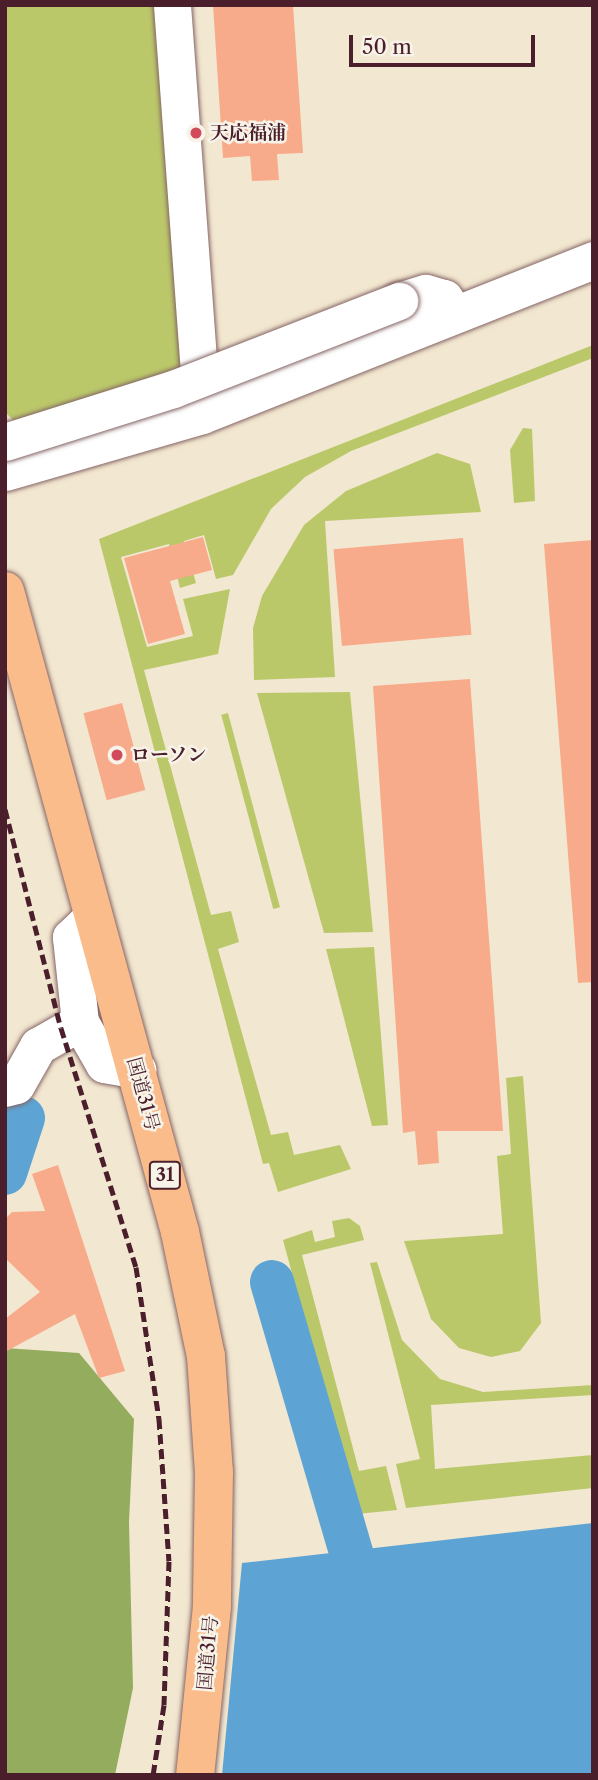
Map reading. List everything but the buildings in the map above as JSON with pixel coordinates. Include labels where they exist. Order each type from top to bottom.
[{"type":"highway","name":"国道31号","points":[[5,591],[91,918],[137,1070],[206,1356],[214,1472],[212,1606],[195,1775]]},
{"type":"street","points":[[172,5],[202,415]]},
{"type":"street","points":[[5,472],[202,415],[593,260]]},
{"type":"street","points":[[5,442],[173,390],[399,301],[426,293],[444,298],[455,313]]},
{"type":"street","points":[[91,918],[71,937],[79,1022],[104,1064],[137,1070]]},
{"type":"street","points":[[5,1088],[16,1085],[38,1046],[79,1022]]},
{"type":"green space","points":[[5,5],[159,5],[188,363],[178,381],[22,429],[5,412]]},
{"type":"green space","points":[[593,345],[593,358],[351,451],[305,477],[271,509],[233,575],[216,579],[204,535],[184,541],[196,583],[180,588],[169,544],[121,557],[147,647],[193,636],[183,599],[230,589],[218,654],[144,670],[211,915],[231,911],[239,942],[218,949],[271,1135],[288,1132],[294,1155],[340,1145],[351,1169],[278,1192],[269,1163],[263,1164],[99,539]]},
{"type":"green space","points":[[523,428],[532,429],[535,501],[514,503],[510,450]]},
{"type":"green space","points":[[437,453],[470,464],[481,512],[325,521],[335,677],[254,680],[253,628],[262,596],[304,525],[346,491]]},
{"type":"green space","points":[[350,692],[373,932],[324,933],[257,693]]},
{"type":"green space","points":[[228,713],[280,907],[273,909],[221,715]]},
{"type":"green space","points":[[374,947],[388,1125],[372,1126],[326,949]]},
{"type":"green space","points":[[523,1076],[541,1323],[520,1351],[491,1357],[459,1348],[431,1319],[404,1241],[503,1234],[497,1156],[511,1154],[506,1078]]},
{"type":"green space","points":[[349,1218],[360,1226],[364,1240],[302,1255],[359,1471],[386,1466],[397,1510],[357,1514],[283,1240],[312,1230],[315,1242],[335,1237],[332,1221]]},
{"type":"green space","points":[[377,1262],[402,1340],[440,1379],[483,1392],[593,1385],[593,1395],[431,1405],[435,1469],[593,1455],[593,1488],[406,1508],[396,1464],[420,1459],[370,1263]]},
{"type":"green space","points":[[5,1348],[79,1353],[134,1419],[129,1522],[133,1688],[115,1775],[5,1775]]},
{"type":"water","points":[[593,1523],[593,1775],[222,1775],[242,1563]]},
{"type":"waterway","points":[[5,1173],[23,1118]]},
{"type":"waterway","points":[[272,1282],[355,1566]]},
{"type":"railway","points":[[5,809],[61,1028],[136,1267],[159,1419],[169,1561],[164,1705],[153,1775]]},
{"type":"place","name":"天応福浦","points":[[196,133]]},
{"type":"place","name":"ローソン","points":[[117,755]]}]
